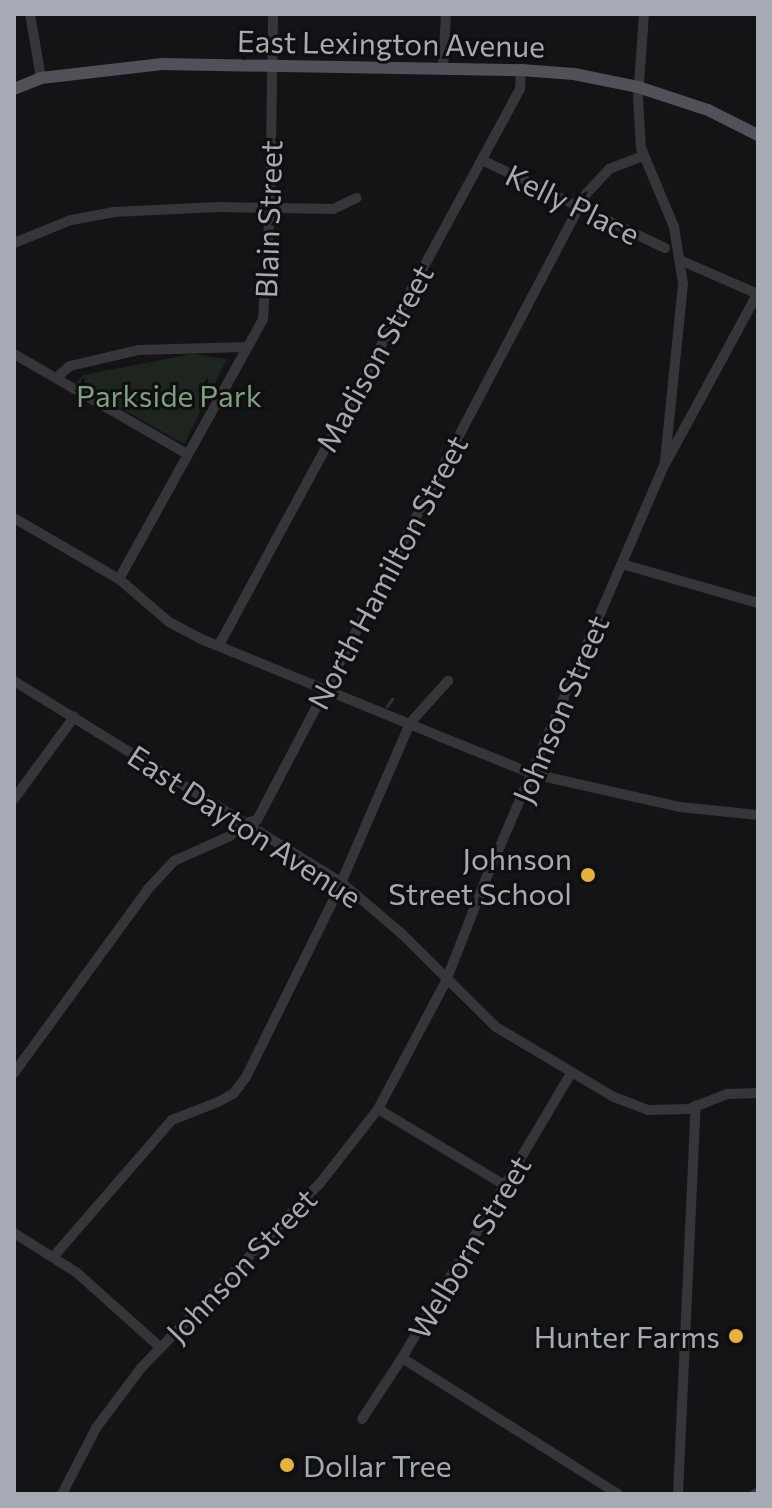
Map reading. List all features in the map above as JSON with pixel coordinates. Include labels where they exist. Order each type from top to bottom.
[{"type":"main road","name":"East Lexington Avenue","points":[[14,89],[41,78],[134,65],[521,70],[574,74],[638,87],[708,110],[758,135]]},
{"type":"street","points":[[30,14],[41,78]]},
{"type":"street","name":"Blain Street","points":[[119,579],[263,319],[267,296],[270,209],[273,14]]},
{"type":"street","points":[[443,68],[446,14]]},
{"type":"street","points":[[644,14],[638,87],[643,156],[674,227],[682,261],[683,306],[665,464]]},
{"type":"street","name":"Madison Street","points":[[219,645],[520,89],[521,70]]},
{"type":"street","name":"North Hamilton Street","points":[[14,1073],[148,889],[174,861],[230,836],[245,823],[257,820],[579,207],[598,179],[609,169],[643,156]]},
{"type":"street","name":"Kelly Place","points":[[482,160],[665,248]]},
{"type":"street","points":[[14,243],[71,220],[114,212],[333,209],[357,198]]},
{"type":"street","points":[[682,261],[758,294]]},
{"type":"street","name":"Johnson Street","points":[[62,1494],[102,1418],[161,1348],[321,1182],[378,1109],[446,981],[462,935],[665,464],[758,294]]},
{"type":"street","points":[[56,378],[70,366],[139,350],[246,347]]},
{"type":"street","points":[[14,354],[187,454]]},
{"type":"street","points":[[676,385],[681,407],[693,415]]},
{"type":"street","points":[[14,518],[119,579],[169,622],[533,774],[680,807],[758,815]]},
{"type":"street","points":[[622,564],[758,603]]},
{"type":"street","name":"East Dayton Avenue","points":[[14,681],[341,882],[402,934],[446,981],[496,1027],[614,1097],[648,1110],[696,1105],[727,1094],[758,1093]]},
{"type":"street","points":[[54,1256],[172,1120],[234,1093],[246,1077],[341,882],[410,723],[448,681]]},
{"type":"street","points":[[14,799],[74,717]]},
{"type":"street","name":"Welborn Street","points":[[362,1419],[506,1186],[571,1073]]},
{"type":"street","points":[[678,1494],[696,1105]]},
{"type":"street","points":[[378,1109],[506,1186]]},
{"type":"street","points":[[14,1233],[54,1256],[99,1291],[161,1348]]},
{"type":"street","points":[[402,1358],[618,1494]]},
{"type":"green space","name":"Parkside Park","points":[[192,354],[227,359],[184,444],[76,383],[83,375]]},
{"type":"waterway","points":[[387,706],[392,699]]},
{"type":"place","name":"Johnson Street School","points":[[588,875]]},
{"type":"place","name":"Hunter Farms","points":[[736,1336]]},
{"type":"place","name":"Dollar Tree","points":[[287,1465]]}]
